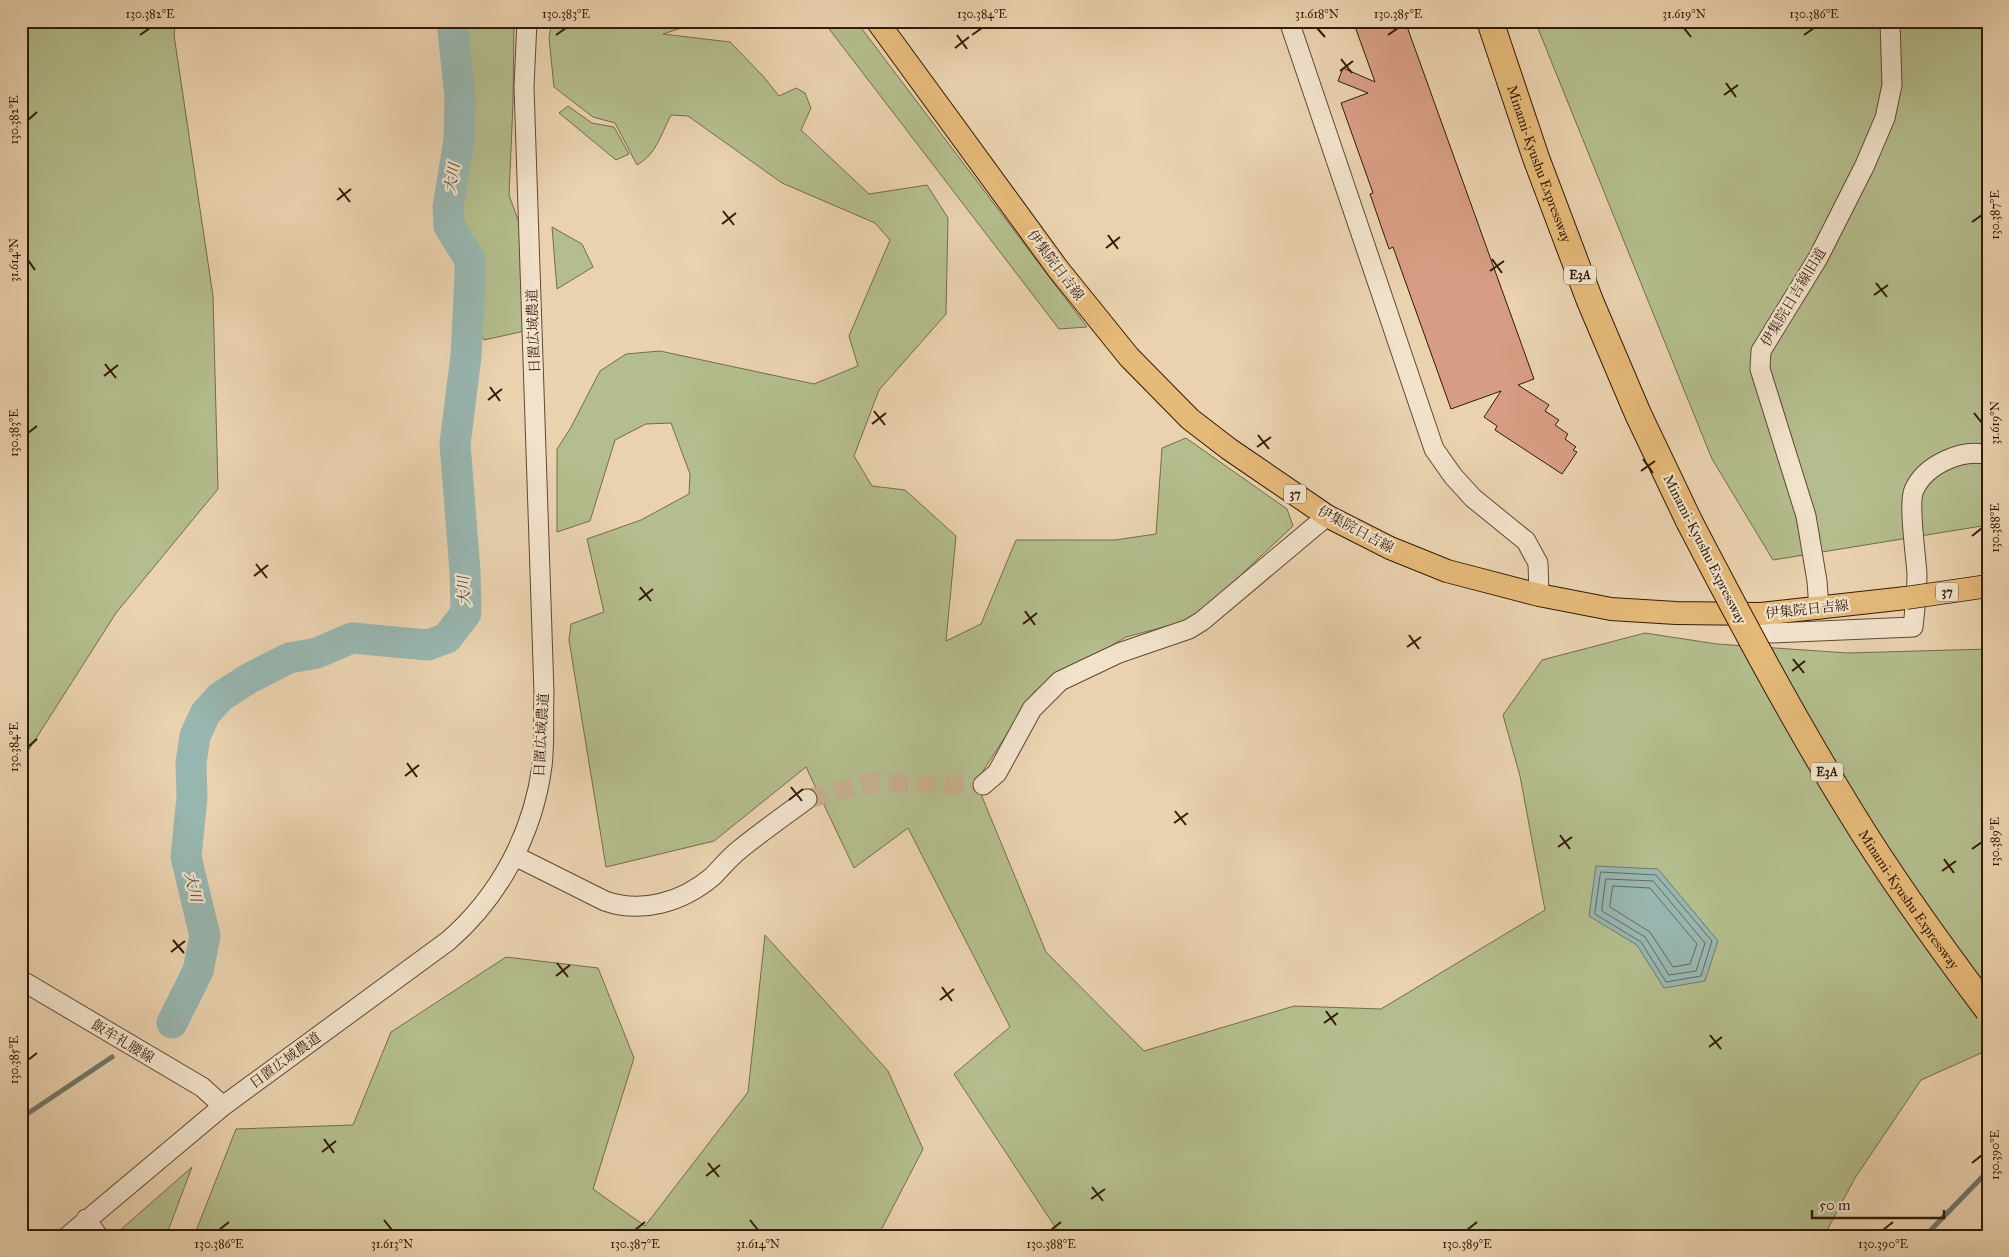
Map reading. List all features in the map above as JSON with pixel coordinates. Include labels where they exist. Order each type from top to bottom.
[{"type":"highway","name":"Minami-Kyushu Expressway","points":[[1490,21],[1536,158],[1590,300],[1638,414],[1689,521],[1770,676],[1850,812],[1932,936],[1988,1010]]},
{"type":"main road","name":"伊集院日吉線","points":[[877,21],[1058,269],[1129,357],[1190,419],[1229,449],[1327,516],[1390,548],[1447,571],[1538,595],[1611,609],[1676,614],[1762,614],[1819,609],[1988,586]]},
{"type":"street","name":"日置広域農道","points":[[68,1236],[223,1106],[448,941],[466,925],[491,896],[515,856],[530,817],[542,766],[544,694],[524,87],[527,21]]},
{"type":"street","points":[[1289,21],[1434,449],[1453,476],[1473,498],[1526,541],[1538,563],[1538,595]]},
{"type":"street","name":"伊集院日吉線旧道","points":[[1819,609],[1817,581],[1806,516],[1760,369],[1761,351],[1818,258],[1865,165],[1885,118],[1892,85],[1890,21]]},
{"type":"street","points":[[1762,614],[1771,633],[1914,627],[1917,574],[1913,491],[1922,478],[1954,456],[1978,452],[1988,455]]},
{"type":"street","points":[[983,785],[997,773],[1032,709],[1060,682],[1119,653],[1189,629],[1202,621],[1327,516]]},
{"type":"street","points":[[515,856],[605,901],[620,906],[651,906],[685,895],[698,887],[738,850],[807,799]]},
{"type":"street","name":"飯牟礼腰線","points":[[21,980],[202,1087],[223,1106]]},
{"type":"street","points":[[86,1219],[98,1236]]},
{"type":"green space","points":[[21,21],[176,21],[174,35],[213,296],[218,489],[116,613],[21,762]]},
{"type":"green space","points":[[463,21],[514,21],[509,195],[531,256],[529,330],[484,340],[478,331],[476,248],[455,202],[469,88]]},
{"type":"green space","points":[[552,21],[703,21],[663,34],[730,42],[763,76],[779,96],[796,88],[805,93],[811,108],[801,130],[869,194],[927,185],[948,218],[946,314],[879,390],[854,456],[872,486],[905,490],[956,536],[946,641],[981,624],[1016,540],[1115,540],[1156,534],[1162,448],[1186,438],[1287,509],[1293,526],[1194,619],[1126,637],[1034,692],[976,782],[1046,952],[1144,1051],[1294,1006],[1381,1009],[1545,910],[1520,776],[1503,715],[1542,660],[1645,633],[1717,644],[1848,653],[1988,649],[1988,1050],[1921,1080],[1855,1178],[1824,1236],[1061,1236],[954,1074],[1010,1027],[908,828],[854,868],[806,767],[714,841],[606,867],[569,640],[571,624],[604,612],[587,539],[641,520],[689,494],[690,474],[671,423],[646,424],[615,440],[590,521],[557,532],[557,449],[570,429],[600,371],[626,354],[660,351],[814,384],[858,366],[849,336],[890,240],[875,223],[782,183],[688,116],[671,115],[661,137],[649,156],[637,165],[615,123],[593,117],[554,87],[549,38]]},
{"type":"green space","points":[[823,21],[856,21],[1087,327],[1059,329]]},
{"type":"green space","points":[[1535,21],[1988,21],[1988,525],[1773,560],[1712,459]]},
{"type":"green space","points":[[568,106],[592,123],[614,127],[629,154],[616,160],[559,113]]},
{"type":"green space","points":[[552,227],[582,244],[593,267],[557,289]]},
{"type":"green space","points":[[765,935],[888,1071],[923,1149],[879,1234],[881,1236],[194,1236],[236,1129],[353,1125],[391,1032],[506,957],[598,968],[634,1058],[593,1189],[645,1226],[748,1092]]},
{"type":"green space","points":[[192,1167],[166,1236],[121,1236],[118,1232]]},
{"type":"water","points":[[1596,866],[1658,869],[1718,941],[1705,981],[1664,988],[1637,945],[1589,916]]},
{"type":"building","points":[[1353,21],[1405,21],[1534,379],[1518,385],[1549,405],[1545,411],[1559,420],[1555,425],[1568,434],[1565,439],[1576,447],[1573,450],[1577,452],[1562,474],[1495,430],[1497,426],[1484,417],[1501,391],[1451,409],[1393,247],[1389,249],[1370,194],[1373,193],[1341,103],[1368,93],[1338,81],[1343,68],[1375,82]]},
{"type":"waterway","name":"大川","points":[[172,1023],[198,971],[205,936],[186,857],[192,797],[191,763],[195,736],[205,714],[220,697],[248,679],[289,658],[317,653],[352,638],[428,645],[447,638],[466,613],[465,571],[455,444],[466,356],[470,260],[449,226],[448,207],[459,140],[460,97],[452,21]]},
{"type":"waterway","points":[[21,1118],[112,1057]]},
{"type":"waterway","points":[[1925,1236],[1988,1171]]},
{"type":"tunnel","points":[[807,799],[870,783],[983,785]]}]
